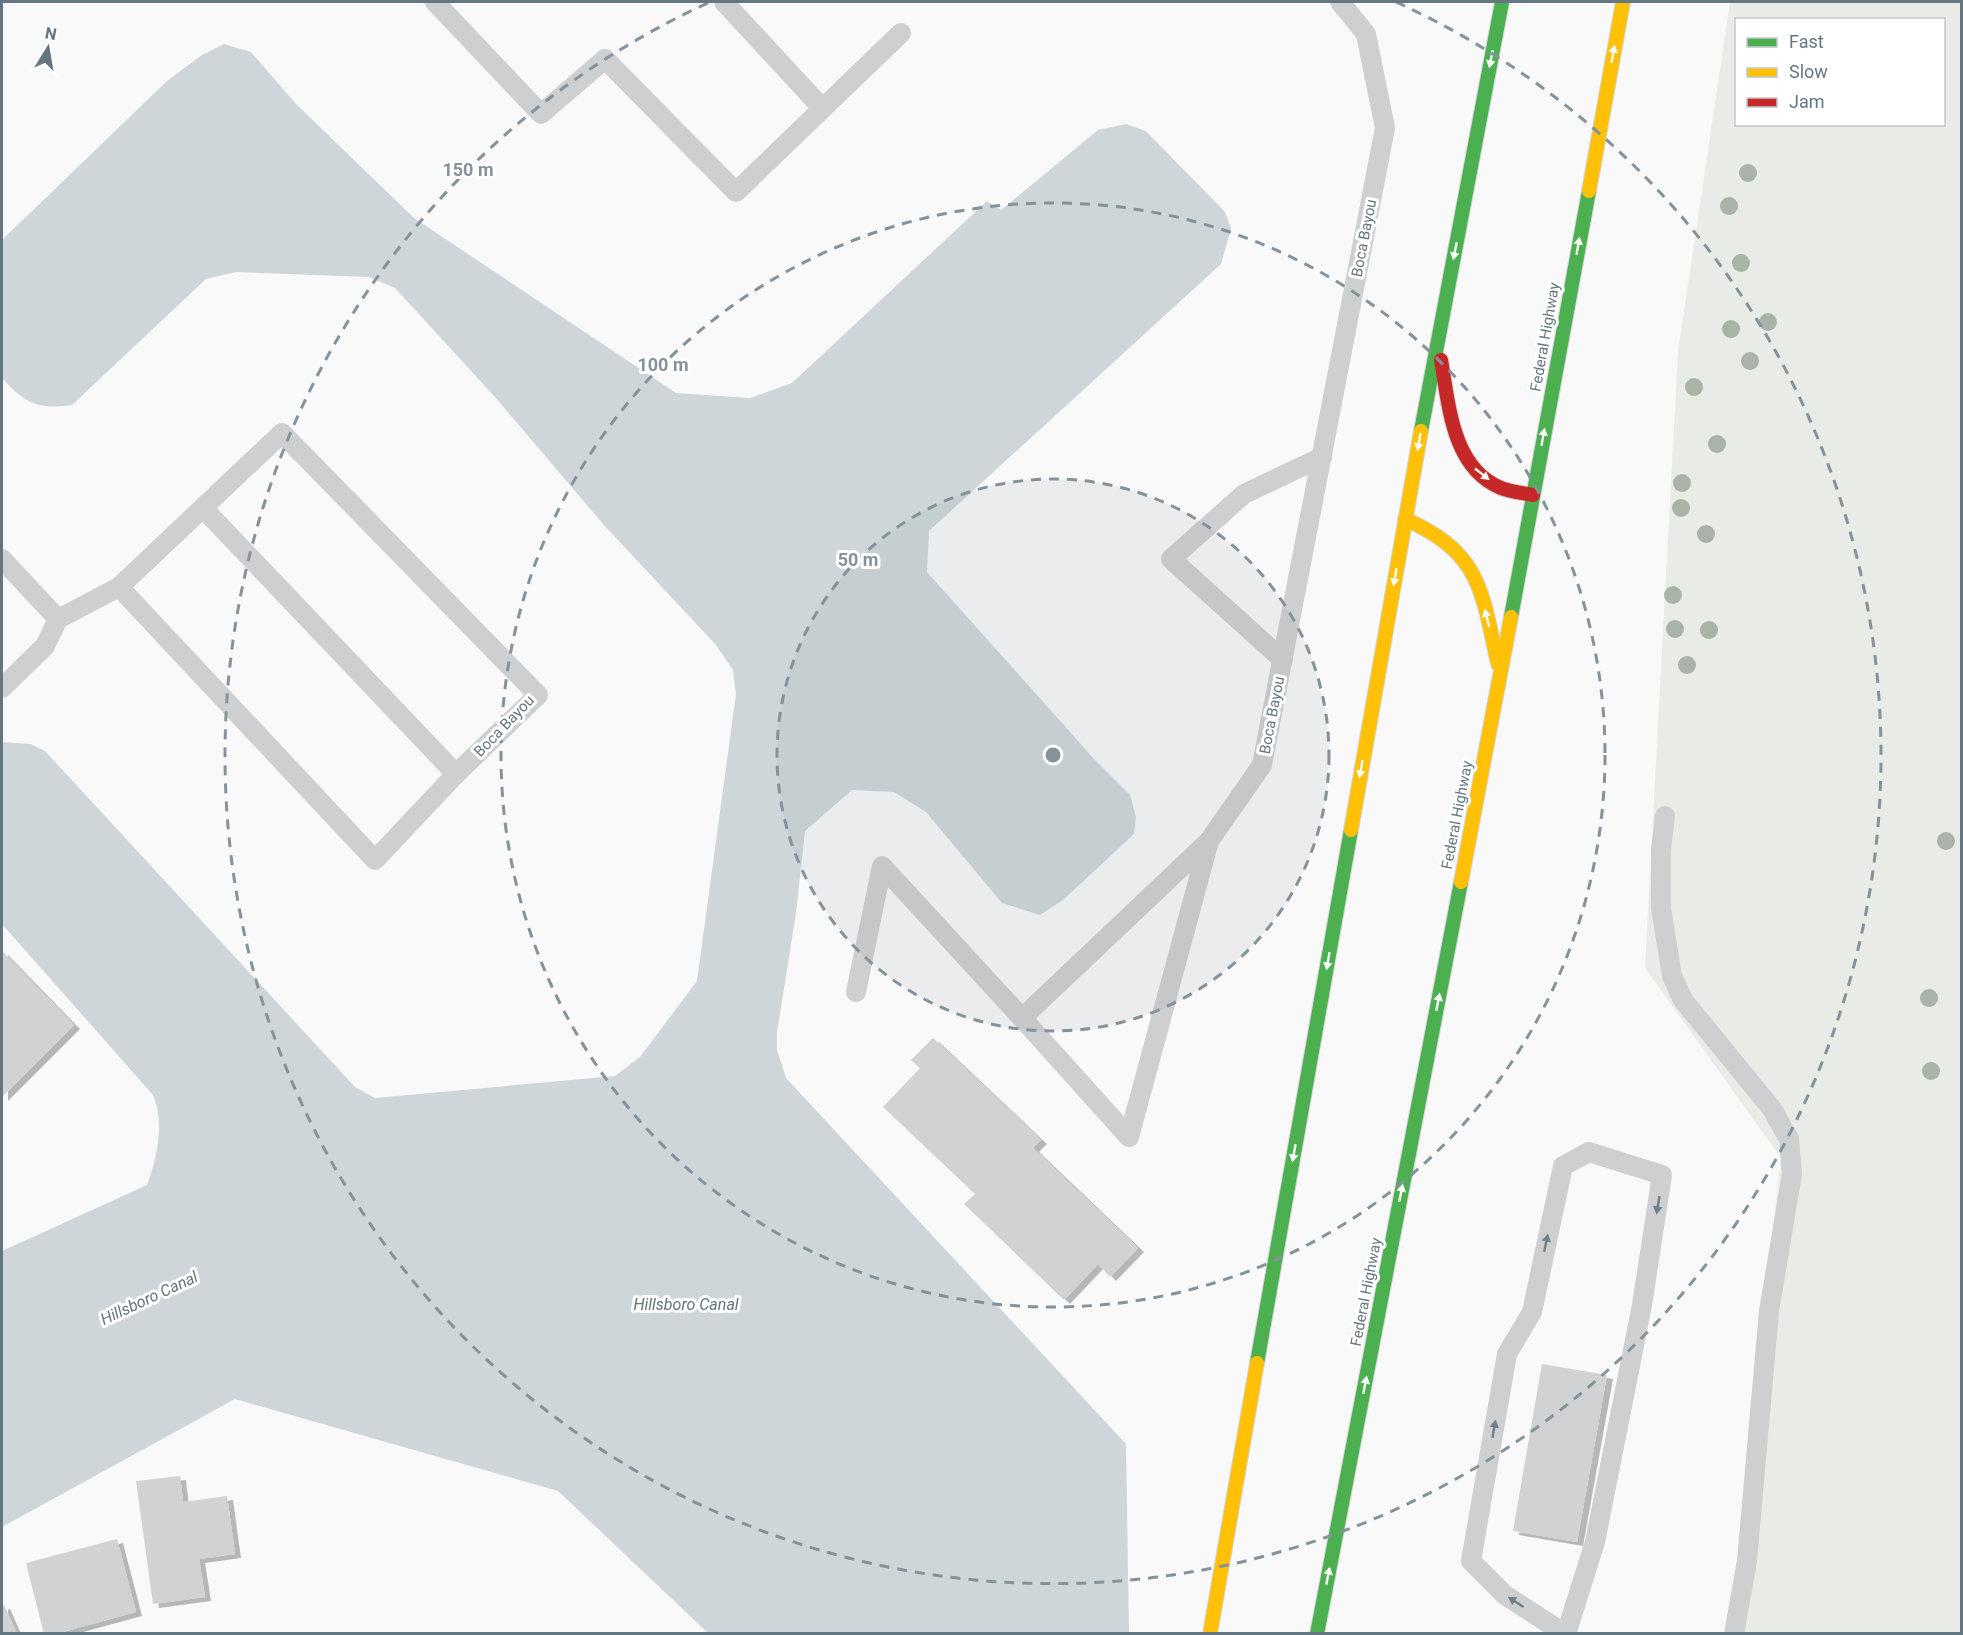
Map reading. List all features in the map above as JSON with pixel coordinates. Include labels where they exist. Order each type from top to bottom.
[{"type":"main road","points":[[1210,1634],[1405,519],[1502,2]]},
{"type":"main road","name":"Federal Highway","points":[[1317,1634],[1501,675],[1623,2]]},
{"type":"main road","points":[[1438,343],[1458,446],[1477,472],[1500,487],[1533,495]]},
{"type":"main road","points":[[1405,519],[1431,529],[1454,544],[1478,580],[1501,675]]},
{"type":"lane","points":[[435,2],[541,114],[605,58],[736,192],[901,33]]},
{"type":"lane","points":[[724,2],[822,108]]},
{"type":"lane","name":"Boca Bayou","points":[[1022,1018],[1209,841],[1262,765],[1385,128],[1366,34],[1340,2]]},
{"type":"lane","name":"Boca Bayou","points":[[58,619],[119,587],[282,433],[538,695],[456,774],[375,860],[119,587]]},
{"type":"lane","points":[[1283,660],[1172,559],[1244,494],[1322,457]]},
{"type":"lane","points":[[203,508],[456,774]]},
{"type":"lane","points":[[2,559],[58,619],[45,646],[2,688]]},
{"type":"lane","points":[[1665,816],[1661,850],[1661,908],[1672,976],[1683,1000],[1772,1109],[1789,1139],[1792,1174],[1769,1311],[1747,1561],[1734,1634]]},
{"type":"lane","points":[[855,992],[882,866],[1129,1137],[1209,841]]},
{"type":"lane","points":[[1589,1152],[1662,1175],[1642,1305],[1596,1542],[1566,1634],[1505,1595],[1471,1561],[1507,1354],[1532,1312],[1563,1167],[1589,1152]]},
{"type":"shaded area","points":[[1730,2],[1961,2],[1961,1633],[1729,1633],[1781,1158],[1645,968],[1678,352]]},
{"type":"water","name":"Hillsboro Canal","points":[[224,44],[251,52],[296,104],[414,218],[676,393],[750,398],[792,383],[987,201],[1001,210],[1098,130],[1126,124],[1146,131],[1225,212],[1231,229],[1221,264],[929,531],[927,572],[1095,760],[1130,795],[1136,817],[1134,834],[1063,900],[1040,915],[1002,903],[926,812],[894,792],[852,790],[805,831],[796,913],[777,1032],[777,1050],[786,1078],[1126,1444],[1129,1633],[708,1633],[558,1491],[235,1399],[2,1527],[2,1251],[147,1185],[154,1164],[159,1117],[153,1095],[2,924],[2,742],[31,744],[45,751],[355,1087],[375,1098],[615,1076],[640,1057],[697,981],[736,694],[733,670],[716,645],[603,524],[495,397],[395,288],[369,277],[236,272],[206,279],[72,405],[50,406],[32,403],[2,378],[2,240],[167,81],[202,55]]},
{"type":"building","points":[[2,951],[74,1025],[2,1097]]},
{"type":"building","points":[[933,1038],[1041,1140],[1033,1148],[1138,1248],[1110,1277],[1098,1264],[1064,1300],[964,1204],[975,1194],[883,1107],[920,1068],[911,1060]]},
{"type":"building","points":[[1542,1364],[1607,1375],[1577,1542],[1513,1531]]},
{"type":"building","points":[[180,1476],[183,1502],[227,1496],[235,1554],[199,1559],[205,1597],[153,1604],[136,1481]]},
{"type":"building","points":[[117,1539],[136,1612],[55,1634],[44,1634],[26,1563]]},
{"type":"building","points":[[4,1605],[17,1634],[2,1634],[2,1606]]},
{"type":"traffic: fast","points":[[1421,431],[1502,2]]},
{"type":"traffic: fast","points":[[1511,617],[1589,191]]},
{"type":"traffic: fast","points":[[1257,1363],[1351,830]]},
{"type":"traffic: fast","points":[[1317,1634],[1461,882]]},
{"type":"traffic: slow","points":[[1589,191],[1623,2]]},
{"type":"traffic: slow","points":[[1351,830],[1421,431]]},
{"type":"traffic: slow","points":[[1405,519],[1449,545],[1474,576],[1487,614],[1498,664]]},
{"type":"traffic: slow","points":[[1461,882],[1511,617]]},
{"type":"traffic: slow","points":[[1210,1634],[1257,1363]]},
{"type":"traffic: jam","points":[[1441,360],[1456,433],[1472,466],[1485,479],[1501,488],[1533,495]]}]
